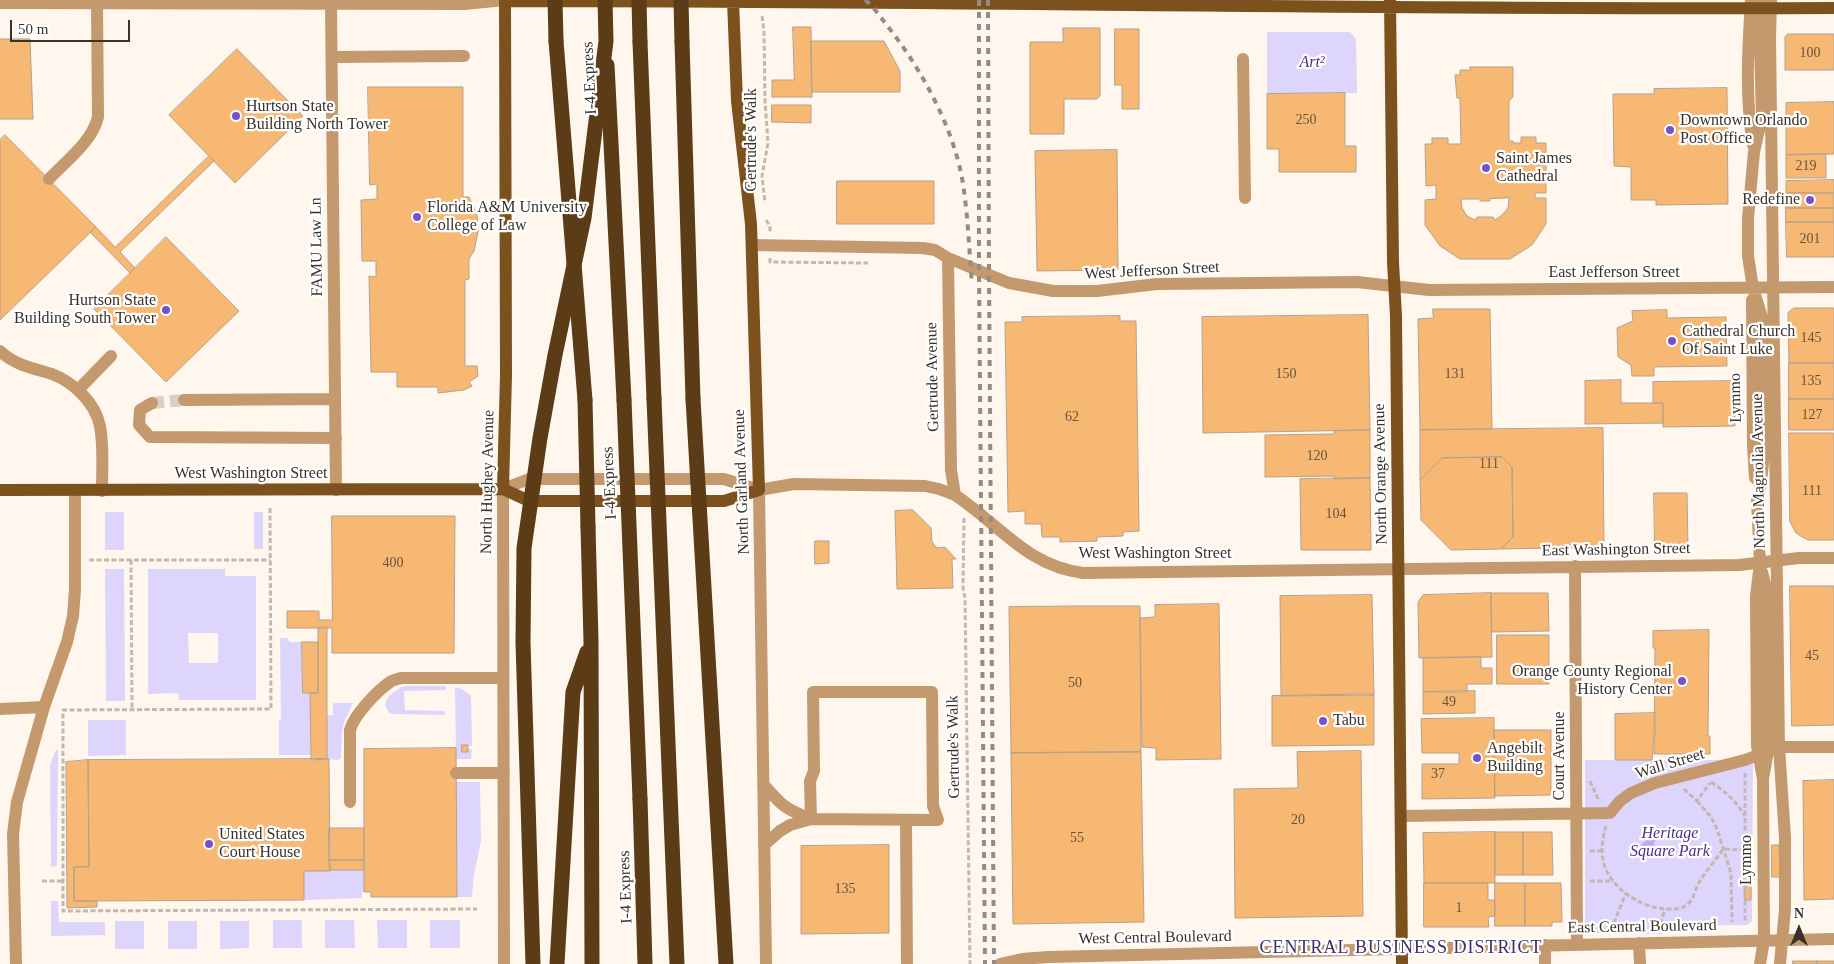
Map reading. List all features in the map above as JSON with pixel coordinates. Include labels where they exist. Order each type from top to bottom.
[{"type":"highway","points":[[554,0],[585,400],[591,641],[592,964]]},
{"type":"highway","name":"I-4 Express","points":[[605,0],[637,690],[645,964]]},
{"type":"highway","points":[[639,0],[677,964]]},
{"type":"highway","points":[[681,0],[694,399],[726,964]]},
{"type":"highway","points":[[533,964],[522,642],[524,548],[540,438],[555,354],[584,218],[606,41]]},
{"type":"highway","points":[[557,964],[573,692],[591,641]]},
{"type":"main road","points":[[505,0],[1757,4],[1834,8]]},
{"type":"main road","name":"North Hughey Avenue","points":[[503,489],[506,375],[505,0]]},
{"type":"main road","name":"North Garland Avenue","points":[[733,0],[737,101],[752,245],[759,490]]},
{"type":"main road","name":"North Orange Avenue","points":[[1390,3],[1402,964]]},
{"type":"main road","name":"West Washington Street","points":[[0,490],[503,489],[529,501],[724,501],[759,490]]},
{"type":"street","points":[[0,3],[331,5],[464,4],[505,0]]},
{"type":"street","points":[[49,179],[95,129],[98,117],[98,4]]},
{"type":"street","name":"Lymmo","points":[[1757,4],[1748,43],[1749,123],[1754,152],[1748,227],[1748,256],[1753,288],[1753,446],[1760,563],[1756,596],[1757,746],[1769,751],[1763,779],[1764,940],[1760,964]]},
{"type":"street","name":"North Magnolia Avenue","points":[[1757,4],[1770,38],[1777,561],[1769,751],[1785,838],[1785,910],[1780,964]]},
{"type":"street","name":"FAMU Law Ln","points":[[331,5],[336,490]]},
{"type":"street","points":[[332,57],[464,56]]},
{"type":"street","points":[[1243,59],[1245,198]]},
{"type":"street","name":"West Jefferson Street","points":[[752,245],[935,250],[948,258],[1009,283],[1053,291],[1097,291],[1157,284],[1210,283],[1356,282],[1394,286]]},
{"type":"street","name":"Gertrude Avenue","points":[[948,258],[951,470],[955,495]]},
{"type":"street","name":"East Jefferson Street","points":[[1394,286],[1429,290],[1834,287]]},
{"type":"street","points":[[0,351],[8,358],[24,366],[63,378],[78,390],[90,404],[100,424],[102,491]]},
{"type":"street","points":[[78,390],[111,356]]},
{"type":"street","points":[[184,400],[335,399]]},
{"type":"street","points":[[152,404],[140,410],[139,426],[150,437],[336,438]]},
{"type":"street","name":"West Washington Street","points":[[503,489],[529,479],[724,480],[759,490],[794,484],[915,485],[934,487],[955,495],[1039,560],[1075,572],[1398,569]]},
{"type":"street","name":"North Hughey Avenue","points":[[503,489],[504,964]]},
{"type":"street","name":"North Garland Avenue","points":[[759,490],[766,964]]},
{"type":"street","points":[[16,964],[13,834],[17,802],[44,708],[67,642],[73,616],[75,589],[75,491]]},
{"type":"street","name":"East Washington Street","points":[[1398,569],[1739,565],[1834,558]]},
{"type":"street","name":"Court Avenue","points":[[1575,566],[1577,945]]},
{"type":"street","points":[[350,802],[350,730],[352,724],[362,710],[391,681],[401,678],[503,678]]},
{"type":"street","points":[[764,845],[790,825],[811,819],[938,820],[933,806],[932,692],[813,692],[814,771],[810,781],[811,819]]},
{"type":"street","points":[[0,708],[44,708]]},
{"type":"street","name":"Wall Street","points":[[1610,813],[1620,801],[1642,787],[1677,776],[1745,760],[1769,751],[1834,747]]},
{"type":"street","points":[[456,773],[504,773]]},
{"type":"street","points":[[763,784],[790,811],[811,819]]},
{"type":"street","points":[[1401,816],[1610,813]]},
{"type":"street","points":[[906,821],[907,964]]},
{"type":"street","points":[[1782,940],[1834,939]]},
{"type":"street","name":"Lymmo","points":[[1764,940],[1770,964]]},
{"type":"street","name":"East Central Boulevard","points":[[1401,949],[1782,940]]},
{"type":"street","points":[[1639,943],[1640,964]]},
{"type":"street","points":[[1545,946],[1545,964]]},
{"type":"street","name":"West Central Boulevard","points":[[1000,964],[1057,956],[1401,949]]},
{"type":"path","name":"Gertrude's Walk","points":[[763,24],[768,143],[762,176],[766,221],[770,226]]},
{"type":"path","points":[[770,262],[875,263]]},
{"type":"path","points":[[270,508],[270,709],[63,710],[63,911],[477,909]]},
{"type":"path","name":"Gertrude's Walk","points":[[963,531],[962,587],[965,598],[970,964]]},
{"type":"path","points":[[88,560],[270,560]]},
{"type":"path","points":[[131,560],[132,709]]},
{"type":"path","points":[[1745,760],[1745,921]]},
{"type":"path","points":[[1711,782],[1726,791],[1738,803],[1745,817]]},
{"type":"path","points":[[1697,801],[1711,817],[1731,873],[1732,922]]},
{"type":"path","points":[[1610,813],[1605,827],[1602,852],[1606,868],[1613,881],[1647,906],[1665,910],[1678,909],[1687,905],[1698,884],[1723,849]]},
{"type":"path","points":[[1723,849],[1745,850]]},
{"type":"path","points":[[1589,852],[1602,852]]},
{"type":"path","points":[[42,881],[63,881]]},
{"type":"path","points":[[1589,881],[1613,881]]},
{"type":"path","points":[[1611,930],[1626,892]]},
{"type":"path","points":[[1657,934],[1665,910]]},
{"type":"green space","name":"Art²","points":[[1267,32],[1350,32],[1356,39],[1357,93],[1267,94]]},
{"type":"green space","points":[[105,512],[124,512],[124,550],[105,550]]},
{"type":"green space","points":[[254,512],[263,512],[263,549],[254,549]]},
{"type":"green space","points":[[105,569],[124,569],[125,701],[106,701]]},
{"type":"green space","points":[[148,569],[225,569],[225,576],[256,576],[256,700],[179,700],[178,693],[148,694]],"holes":[[[188,633],[218,633],[218,663],[189,663]]]},
{"type":"green space","points":[[280,638],[288,638],[289,642],[302,642],[303,692],[310,693],[310,755],[279,755],[279,720],[281,719]]},
{"type":"green space","points":[[404,686],[446,686],[446,690],[404,691],[405,710],[445,711],[445,715],[389,713],[385,705],[388,699],[395,691]]},
{"type":"green space","points":[[455,687],[462,689],[471,696],[472,746],[462,745],[462,752],[472,749],[471,759],[456,759]]},
{"type":"green space","points":[[353,703],[344,722],[341,758],[338,760],[327,759],[327,715],[333,715],[333,704]]},
{"type":"green space","points":[[88,720],[126,720],[126,755],[88,756]]},
{"type":"green space","points":[[56,750],[58,750],[57,866],[51,867],[50,765]]},
{"type":"green space","name":"Heritage Square Park","points":[[1585,760],[1753,760],[1752,921],[1747,925],[1680,926],[1661,934],[1589,933],[1585,926]]},
{"type":"green space","points":[[456,782],[480,782],[481,841],[474,875],[472,897],[457,897]]},
{"type":"green space","points":[[364,870],[364,892],[362,892],[362,898],[304,900],[304,871]]},
{"type":"green space","points":[[51,901],[58,901],[59,922],[105,922],[105,935],[51,936]]},
{"type":"green space","points":[[273,920],[302,920],[302,948],[273,948]]},
{"type":"green space","points":[[325,920],[354,920],[355,948],[325,948]]},
{"type":"green space","points":[[377,920],[407,920],[407,948],[378,948]]},
{"type":"green space","points":[[430,920],[460,920],[460,948],[430,948]]},
{"type":"green space","points":[[115,921],[144,921],[144,949],[115,949]]},
{"type":"green space","points":[[168,921],[197,921],[197,949],[168,949]]},
{"type":"green space","points":[[220,921],[249,921],[249,948],[220,949]]},
{"type":"shaded area","points":[[1665,827],[1667,833],[1661,839],[1657,839],[1654,842],[1654,850],[1650,855],[1641,845],[1647,839],[1645,837],[1650,832]]},
{"type":"building","points":[[793,27],[811,27],[812,97],[772,97],[772,80],[794,80]]},
{"type":"building","points":[[1063,28],[1100,28],[1100,96],[1097,99],[1064,99],[1064,134],[1030,134],[1030,42],[1063,42]]},
{"type":"building","points":[[1115,29],[1139,29],[1139,109],[1122,109],[1122,85],[1115,85]]},
{"type":"building","points":[[1788,34],[1834,34],[1834,70],[1785,70],[1785,37]]},
{"type":"building","points":[[0,39],[30,39],[33,119],[0,119]]},
{"type":"building","points":[[811,41],[884,41],[900,71],[900,92],[812,92]]},
{"type":"building","name":"Hurtson State Building North Tower","points":[[237,49],[303,116],[235,183],[169,115]]},
{"type":"building","name":"Saint James Cathedral","points":[[1470,67],[1513,67],[1513,97],[1509,101],[1509,141],[1521,143],[1521,137],[1536,137],[1536,143],[1546,143],[1546,193],[1535,193],[1535,198],[1546,198],[1546,224],[1532,245],[1510,259],[1460,259],[1440,246],[1425,225],[1425,200],[1436,199],[1436,185],[1426,186],[1425,144],[1432,144],[1432,138],[1448,138],[1448,144],[1461,144],[1460,98],[1457,98],[1455,75],[1460,75],[1460,70],[1470,70]],"holes":[[[1509,198],[1508,208],[1495,220],[1493,217],[1477,217],[1475,220],[1467,216],[1462,208],[1461,199],[1490,201],[1490,199]]]},
{"type":"building","name":"Florida A&M University College of Law","points":[[368,87],[463,87],[463,197],[469,197],[477,214],[478,232],[474,251],[469,259],[469,279],[465,280],[465,366],[477,366],[478,376],[469,382],[472,386],[464,390],[438,393],[438,387],[397,387],[397,372],[371,372],[369,276],[376,277],[376,261],[362,261],[361,200],[377,199],[377,184],[370,185]]},
{"type":"building","name":"Downtown Orlando Post Office","points":[[1727,88],[1728,204],[1656,205],[1656,200],[1631,200],[1631,167],[1614,166],[1613,94],[1654,94],[1654,89]]},
{"type":"building","points":[[1345,93],[1345,146],[1356,146],[1356,172],[1279,172],[1279,149],[1267,149],[1267,94]]},
{"type":"building","points":[[1834,102],[1834,154],[1786,155],[1786,103]]},
{"type":"building","points":[[772,105],[811,105],[811,123],[772,122]]},
{"type":"building","points":[[5,135],[96,227],[0,320],[0,140]]},
{"type":"building","points":[[1117,150],[1118,270],[1037,271],[1035,151]]},
{"type":"building","points":[[1826,154],[1826,178],[1786,178],[1786,155]]},
{"type":"building","points":[[209,156],[214,161],[120,252],[135,268],[130,273],[90,232],[96,227],[115,247]]},
{"type":"building","points":[[1834,180],[1834,193],[1786,193],[1786,181]]},
{"type":"building","points":[[837,181],[934,181],[934,224],[837,224]]},
{"type":"building","name":"Redefine","points":[[1786,193],[1834,193],[1834,208],[1786,208]]},
{"type":"building","points":[[1786,208],[1834,208],[1834,222],[1786,222]]},
{"type":"building","points":[[1786,222],[1834,222],[1834,257],[1787,257]]},
{"type":"building","name":"Hurtson State Building South Tower","points":[[166,237],[239,311],[166,382],[94,309]]},
{"type":"building","points":[[1794,308],[1834,308],[1834,363],[1789,363],[1788,313]]},
{"type":"building","points":[[1433,309],[1490,309],[1492,429],[1420,430],[1418,319],[1433,318]]},
{"type":"building","name":"Cathedral Church Of Saint Luke","points":[[1667,310],[1667,318],[1726,317],[1727,366],[1654,367],[1654,376],[1632,376],[1631,365],[1618,357],[1617,328],[1633,321],[1632,311]]},
{"type":"building","points":[[1368,315],[1370,430],[1203,433],[1202,317]]},
{"type":"building","points":[[1120,316],[1120,321],[1136,321],[1139,531],[1123,532],[1123,536],[1097,537],[1097,541],[1060,542],[1060,537],[1042,537],[1041,524],[1025,524],[1025,511],[1008,512],[1005,322],[1022,322],[1022,317]]},
{"type":"building","points":[[1789,363],[1834,363],[1834,399],[1789,399]]},
{"type":"building","points":[[1621,380],[1621,403],[1663,403],[1663,423],[1585,424],[1585,381]]},
{"type":"building","points":[[1735,381],[1735,426],[1663,427],[1663,403],[1653,403],[1653,382]]},
{"type":"building","points":[[1789,399],[1834,399],[1834,430],[1789,430]]},
{"type":"building","points":[[1603,428],[1604,547],[1501,549],[1513,537],[1512,467],[1502,457],[1442,458],[1420,480],[1420,430]]},
{"type":"building","points":[[1370,430],[1370,478],[1334,479],[1334,476],[1265,477],[1265,435],[1334,434],[1334,431]]},
{"type":"building","points":[[1789,433],[1834,433],[1834,540],[1808,540],[1796,533],[1790,522]]},
{"type":"building","points":[[1502,457],[1512,467],[1513,537],[1501,549],[1451,550],[1421,520],[1420,480],[1442,458]]},
{"type":"building","points":[[1370,478],[1371,550],[1301,550],[1300,479]]},
{"type":"building","points":[[1654,493],[1687,493],[1688,546],[1655,547]]},
{"type":"building","points":[[913,510],[931,528],[932,542],[937,548],[945,547],[956,559],[952,559],[953,588],[897,589],[895,511]]},
{"type":"building","points":[[332,516],[455,516],[454,653],[332,653],[332,628],[287,628],[287,611],[319,611],[319,620],[332,620]]},
{"type":"building","points":[[815,541],[829,541],[829,563],[815,564]]},
{"type":"building","points":[[1790,586],[1834,586],[1834,725],[1792,726]]},
{"type":"building","points":[[1491,593],[1492,657],[1419,658],[1418,602],[1423,595]]},
{"type":"building","points":[[1491,593],[1548,593],[1549,631],[1492,632]]},
{"type":"building","points":[[1372,595],[1374,695],[1281,696],[1280,596]]},
{"type":"building","points":[[1219,604],[1221,759],[1156,760],[1156,748],[1142,747],[1140,618],[1155,617],[1155,605]]},
{"type":"building","points":[[1140,606],[1141,752],[1011,753],[1009,607]]},
{"type":"building","points":[[327,627],[327,759],[311,760],[310,693],[318,693],[318,628]]},
{"type":"building","name":"Orange County Regional History Center","points":[[1709,630],[1708,736],[1710,736],[1710,754],[1654,754],[1655,648],[1653,648],[1653,631]]},
{"type":"building","points":[[1497,635],[1549,635],[1549,684],[1497,684]]},
{"type":"building","points":[[302,642],[318,642],[318,693],[303,693]]},
{"type":"building","points":[[1481,657],[1481,668],[1492,668],[1492,684],[1467,684],[1467,692],[1423,692],[1423,658]]},
{"type":"building","points":[[1475,691],[1475,713],[1423,714],[1423,692]]},
{"type":"building","name":"Tabu","points":[[1374,695],[1374,745],[1272,746],[1272,696]]},
{"type":"building","points":[[1655,713],[1655,737],[1652,760],[1615,760],[1615,714]]},
{"type":"building","name":"Angebilt Building","points":[[1494,718],[1495,798],[1422,799],[1422,764],[1459,764],[1459,753],[1422,753],[1421,719]]},
{"type":"building","points":[[1494,730],[1551,730],[1551,795],[1495,796]]},
{"type":"building","points":[[462,745],[468,745],[468,752],[462,752]]},
{"type":"building","points":[[456,748],[457,897],[371,897],[371,892],[364,892],[364,749]]},
{"type":"building","points":[[1361,751],[1363,916],[1235,918],[1234,789],[1298,788],[1297,752]]},
{"type":"building","points":[[1141,752],[1144,922],[1013,924],[1011,753]]},
{"type":"building","name":"United States Court House","points":[[329,759],[330,871],[304,871],[304,900],[74,901],[74,867],[89,866],[88,760]]},
{"type":"building","points":[[88,760],[89,867],[74,867],[74,901],[97,901],[97,907],[67,908],[66,762]]},
{"type":"building","points":[[1834,780],[1834,899],[1804,900],[1803,781]]},
{"type":"building","points":[[329,828],[364,828],[364,860],[329,860]]},
{"type":"building","points":[[1495,832],[1495,883],[1424,883],[1423,833]]},
{"type":"building","points":[[1495,832],[1523,832],[1523,875],[1495,875]]},
{"type":"building","points":[[1523,832],[1552,832],[1553,875],[1523,875]]},
{"type":"building","points":[[889,845],[889,933],[801,934],[801,846]]},
{"type":"building","points":[[1772,845],[1779,845],[1780,877],[1772,877]]},
{"type":"building","points":[[329,860],[364,860],[364,870],[330,870]]},
{"type":"building","points":[[1744,867],[1751,867],[1751,900],[1745,900]]},
{"type":"building","points":[[1424,883],[1488,883],[1488,900],[1495,900],[1495,916],[1488,917],[1489,927],[1424,927]]},
{"type":"building","points":[[1495,883],[1525,883],[1525,926],[1495,926]]},
{"type":"building","points":[[1525,883],[1561,883],[1562,922],[1552,922],[1552,926],[1525,926]]},
{"type":"building","points":[[1793,961],[1817,961],[1817,964],[1793,964]]},
{"type":"building","points":[[1817,961],[1834,961],[1834,964],[1817,964]]},
{"type":"tunnel","points":[[152,403],[184,400]]},
{"type":"railway","points":[[865,0],[898,40],[922,76],[951,137],[964,191],[972,284]]},
{"type":"railway","points":[[979,0],[979,271],[985,964]]},
{"type":"railway","points":[[988,0],[994,964]]},
{"type":"place","name":"Hurtson State Building North Tower","points":[[236,116]]},
{"type":"place","name":"Downtown Orlando Post Office","points":[[1670,130]]},
{"type":"place","name":"Saint James Cathedral","points":[[1486,168]]},
{"type":"place","name":"Redefine","points":[[1810,200]]},
{"type":"place","name":"Florida A&M University College of Law","points":[[417,217]]},
{"type":"place","name":"Hurtson State Building South Tower","points":[[166,310]]},
{"type":"place","name":"Cathedral Church Of Saint Luke","points":[[1672,341]]},
{"type":"place","name":"Orange County Regional History Center","points":[[1682,681]]},
{"type":"place","name":"Tabu","points":[[1323,721]]},
{"type":"place","name":"Angebilt Building","points":[[1477,758]]},
{"type":"place","name":"United States Court House","points":[[209,844]]},
{"type":"district","name":"CENTRAL BUSINESS DISTRICT","points":[[1401,948]]}]
